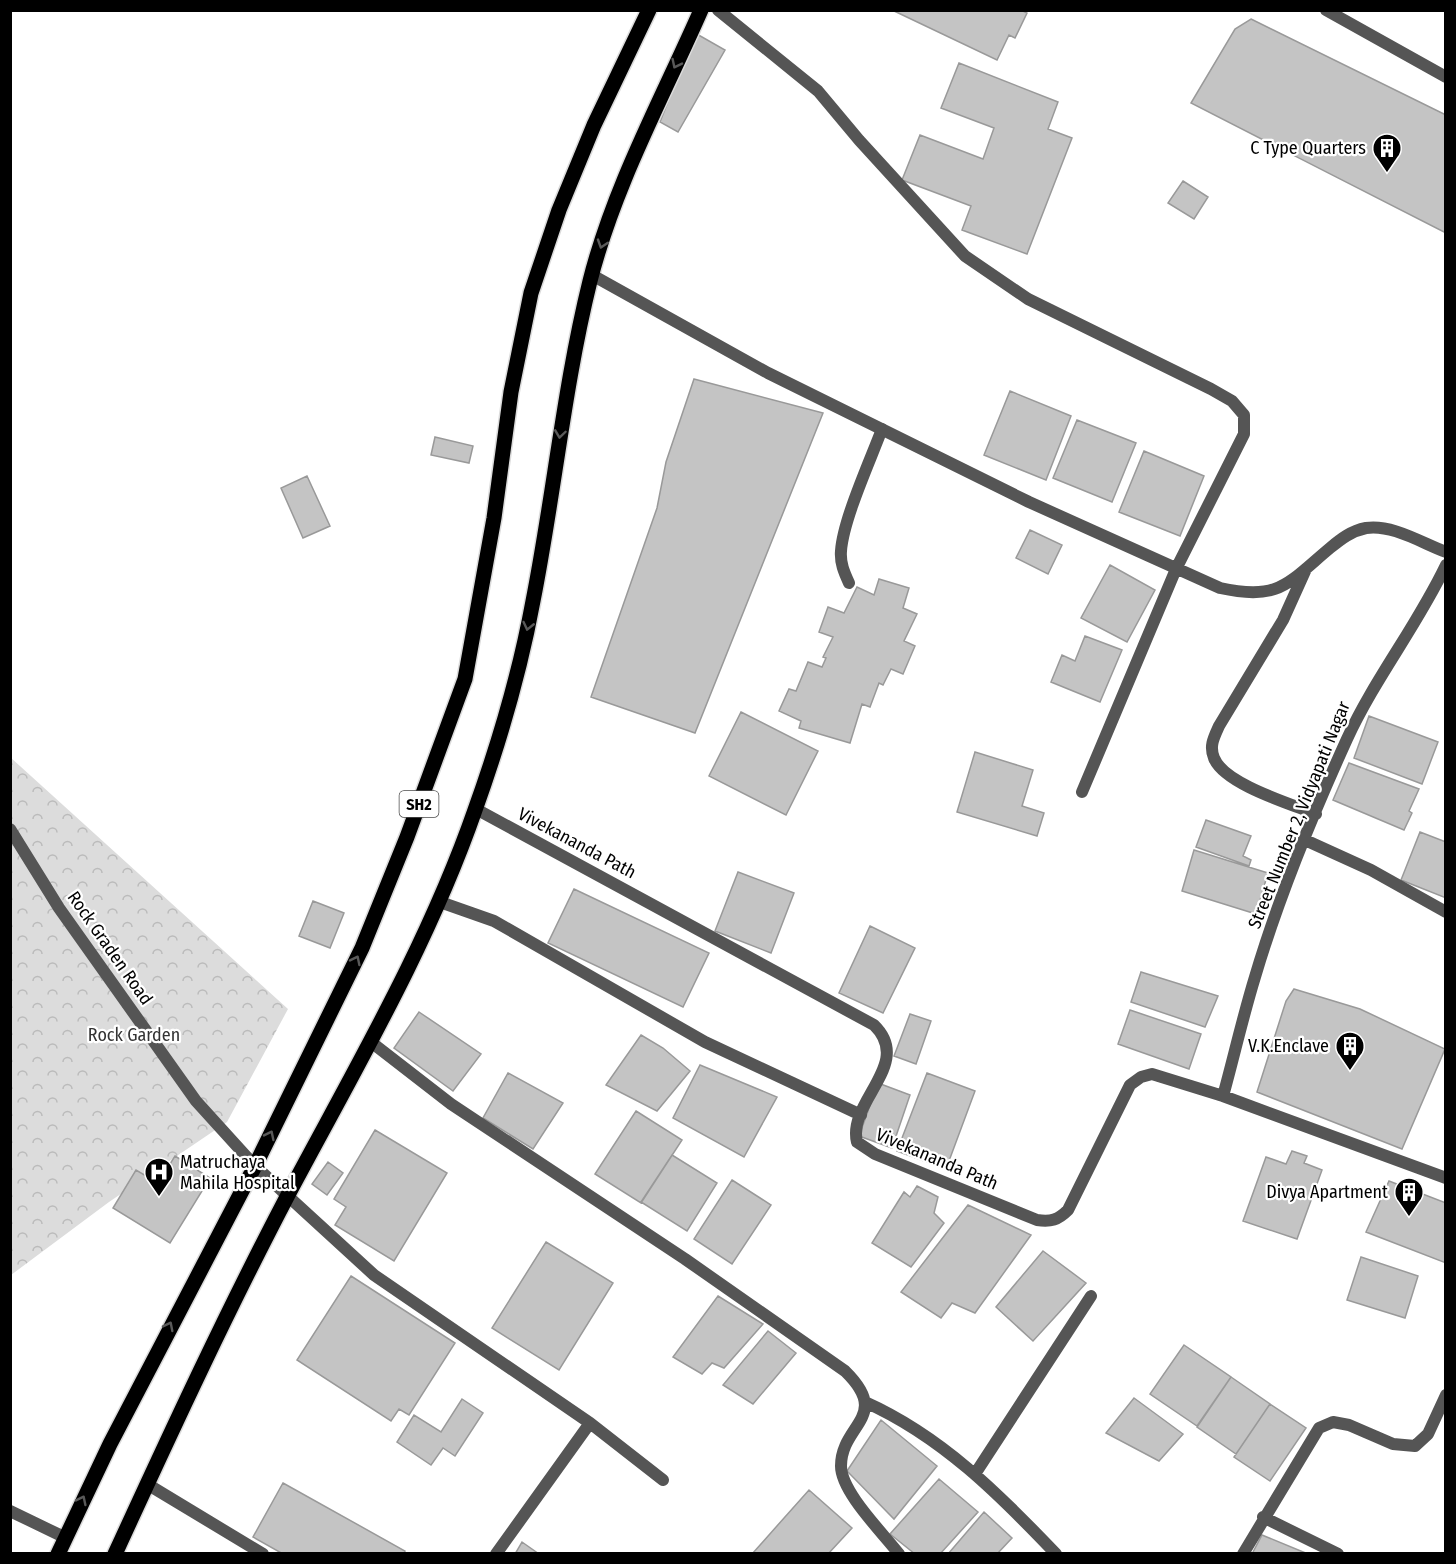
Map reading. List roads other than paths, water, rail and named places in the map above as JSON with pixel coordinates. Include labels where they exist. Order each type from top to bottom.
[{"type":"main road","name":"SH2","points":[[58,1554],[64,1537],[169,1326],[255,1166],[362,948],[407,837],[465,679],[494,518],[511,392],[531,293],[559,210],[594,125],[650,10]]},
{"type":"main road","points":[[115,1554],[193,1384],[288,1195],[371,1042],[440,902],[476,809],[516,677],[533,605],[578,331],[592,275],[613,209],[700,10]]},
{"type":"street","points":[[718,10],[818,91],[867,149],[965,255],[1028,299],[1211,389],[1232,401],[1244,415],[1244,434],[1176,569],[1082,792]]},
{"type":"street","points":[[1326,10],[1446,77]]},
{"type":"street","points":[[592,275],[768,373],[1029,502],[1220,588],[1249,595],[1270,592],[1306,568],[1349,533],[1368,528],[1391,530],[1446,552]]},
{"type":"street","points":[[849,583],[842,566],[841,551],[845,531],[882,429]]},
{"type":"street","name":"Street Number 2, Vidyapati Nagar","points":[[1223,1096],[1258,967],[1277,910],[1347,739],[1372,688],[1428,603],[1446,565]]},
{"type":"street","points":[[1306,568],[1284,620],[1219,726],[1212,744],[1214,759],[1224,771],[1239,782],[1316,814]]},
{"type":"street","name":"Vivekananda Path","points":[[476,809],[874,1025],[885,1036],[888,1048],[885,1064],[861,1116],[855,1135],[857,1142],[865,1150],[1037,1220],[1049,1221],[1059,1218],[1071,1203],[1130,1085],[1141,1077],[1152,1074],[1168,1077],[1223,1096],[1446,1178]]},
{"type":"street","name":"Rock Graden Road","points":[[10,829],[59,908],[196,1101],[255,1166],[374,1275],[590,1423],[663,1480]]},
{"type":"street","points":[[1305,840],[1353,861],[1446,912]]},
{"type":"street","points":[[440,902],[504,926],[705,1042],[861,1116]]},
{"type":"street","points":[[371,1042],[451,1104],[685,1259],[845,1371],[860,1385],[865,1402],[862,1418],[845,1448],[841,1466],[848,1487],[899,1554]]},
{"type":"street","points":[[975,1474],[1091,1296]]},
{"type":"street","points":[[1243,1554],[1263,1517],[1319,1428],[1333,1422],[1349,1425],[1393,1444],[1415,1446],[1428,1434],[1446,1395]]},
{"type":"street","points":[[865,1402],[919,1429],[975,1474],[1056,1554]]},
{"type":"street","points":[[496,1554],[590,1423]]},
{"type":"street","points":[[147,1484],[263,1554]]},
{"type":"street","points":[[10,1511],[64,1537]]},
{"type":"street","points":[[1263,1517],[1338,1554]]},
{"type":"place","name":"C Type Quarters","points":[[1387,174]]},
{"type":"place","name":"V.K.Enclave","points":[[1350,1072]]},
{"type":"place","name":"Matruchaya Mahila Hospital","points":[[159,1198]]},
{"type":"place","name":"Divya Apartment","points":[[1409,1218]]},
{"type":"park label","name":"Rock Garden","points":[[134,1035]]}]
